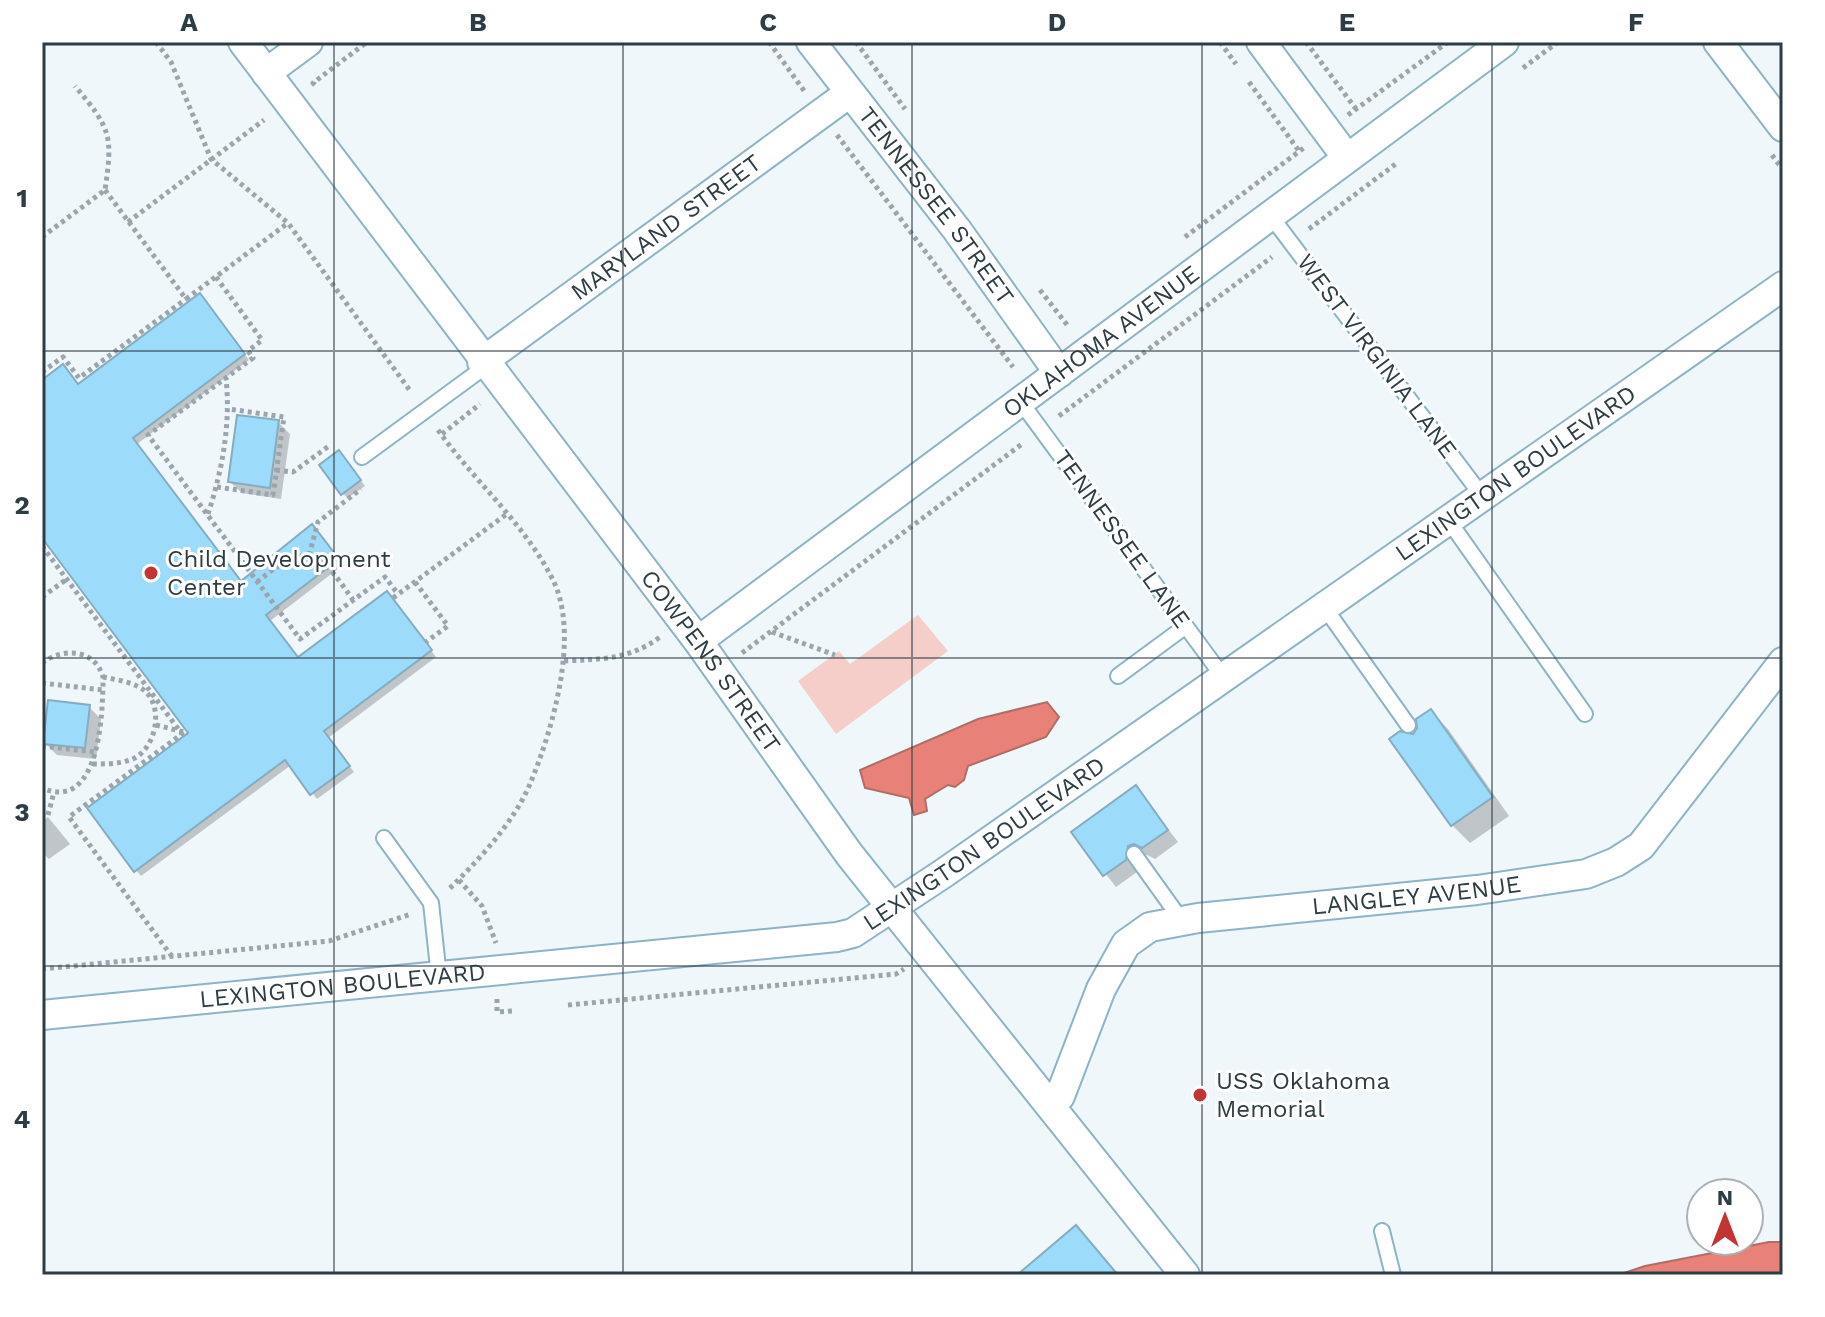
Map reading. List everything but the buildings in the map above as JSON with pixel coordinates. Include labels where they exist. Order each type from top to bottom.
[{"type":"street","name":"COWPENS STREET","points":[[243,42],[484,364],[698,641],[805,796],[1185,1275]]},
{"type":"street","points":[[266,73],[308,42]]},
{"type":"street","name":"TENNESSEE STREET","points":[[811,42],[848,94],[957,230],[1059,373]]},
{"type":"street","points":[[1261,42],[1347,158]]},
{"type":"street","points":[[1718,42],[1783,127]]},
{"type":"street","name":"OKLAHOMA AVENUE","points":[[698,641],[1495,45]]},
{"type":"street","name":"MARYLAND STREET","points":[[484,364],[848,94]]},
{"type":"street","name":"LEXINGTON BOULEVARD","points":[[42,1014],[439,977],[853,933],[1325,608],[1783,286]]},
{"type":"street","name":"LANGLEY AVENUE","points":[[1060,1096],[1101,989],[1126,944],[1150,927],[1477,890],[1586,874],[1616,862],[1641,846],[1783,662]]},
{"type":"lane","name":"WEST VIRGINIA LANE","points":[[1270,215],[1483,497]]},
{"type":"lane","points":[[362,457],[425,412],[484,364]]},
{"type":"lane","name":"TENNESSEE LANE","points":[[1020,401],[1224,678]]},
{"type":"lane","points":[[1449,521],[1585,714]]},
{"type":"lane","points":[[1325,608],[1408,725]]},
{"type":"lane","points":[[1118,676],[1186,626]]},
{"type":"lane","points":[[384,838],[431,903],[439,977]]},
{"type":"lane","points":[[1134,854],[1182,921]]},
{"type":"lane","points":[[1382,1231],[1393,1275]]},
{"type":"path","points":[[156,42],[171,62],[211,159],[288,223],[425,412],[508,513],[554,581],[566,616],[564,661],[550,723],[530,785],[509,820],[443,895]]},
{"type":"path","points":[[313,83],[367,42]]},
{"type":"path","points":[[769,42],[1013,367]]},
{"type":"path","points":[[1220,42],[1238,66]]},
{"type":"path","points":[[1306,42],[1356,109]]},
{"type":"path","points":[[1520,71],[1558,42]]},
{"type":"path","points":[[1246,78],[1299,151]]},
{"type":"path","points":[[75,86],[102,118],[111,147],[105,190],[186,299]]},
{"type":"path","points":[[128,222],[272,114]]},
{"type":"path","points":[[741,654],[1405,157]]},
{"type":"path","points":[[42,237],[105,190]]},
{"type":"path","points":[[42,372],[63,357],[79,378],[288,223]]},
{"type":"path","points":[[216,277],[262,340],[248,351],[253,358],[148,435],[300,639],[385,577],[396,596],[508,513]]},
{"type":"path","points":[[208,515],[217,487],[229,409],[226,378]]},
{"type":"path","points":[[442,434],[484,401]]},
{"type":"path","points":[[217,487],[273,495],[284,417],[229,409]]},
{"type":"path","points":[[276,470],[293,472],[329,446]]},
{"type":"path","points":[[309,555],[318,522],[361,489]]},
{"type":"path","points":[[42,546],[185,733]]},
{"type":"path","points":[[257,582],[276,567],[303,554],[309,555],[320,558],[353,600]]},
{"type":"path","points":[[42,597],[67,579]]},
{"type":"path","points":[[415,582],[448,626],[426,642]]},
{"type":"path","points":[[771,632],[835,655]]},
{"type":"path","points":[[564,661],[619,659],[643,650],[661,636]]},
{"type":"path","points":[[42,663],[62,653],[82,654],[100,667],[103,677],[93,764],[80,785],[54,792],[42,788]]},
{"type":"path","points":[[93,764],[132,760],[144,752],[156,725],[154,706],[145,692],[123,681],[103,677]]},
{"type":"path","points":[[42,683],[103,690]]},
{"type":"path","points":[[156,725],[185,733]]},
{"type":"path","points":[[173,958],[69,817],[185,733]]},
{"type":"path","points":[[42,746],[94,752]]},
{"type":"path","points":[[48,815],[54,792]]},
{"type":"path","points":[[459,880],[482,906],[498,951]]},
{"type":"path","points":[[42,969],[329,941],[419,911]]},
{"type":"path","points":[[568,1005],[896,974],[929,953]]},
{"type":"path","points":[[497,999],[497,1012],[512,1011]]},
{"type":"shaded area","points":[[918,615],[948,651],[836,734],[798,681],[839,651],[850,664]]},
{"type":"shaded area","points":[[1047,702],[1059,717],[1046,737],[968,766],[964,780],[955,787],[948,785],[925,799],[927,811],[914,815],[909,798],[865,788],[860,770],[978,719]]},
{"type":"shaded area","points":[[1783,1242],[1783,1275],[1618,1275],[1692,1257],[1765,1257],[1765,1243]]},
{"type":"place","name":"Child Development Center","points":[[151,573]]},
{"type":"place","name":"USS Oklahoma Memorial","points":[[1200,1095]]}]
